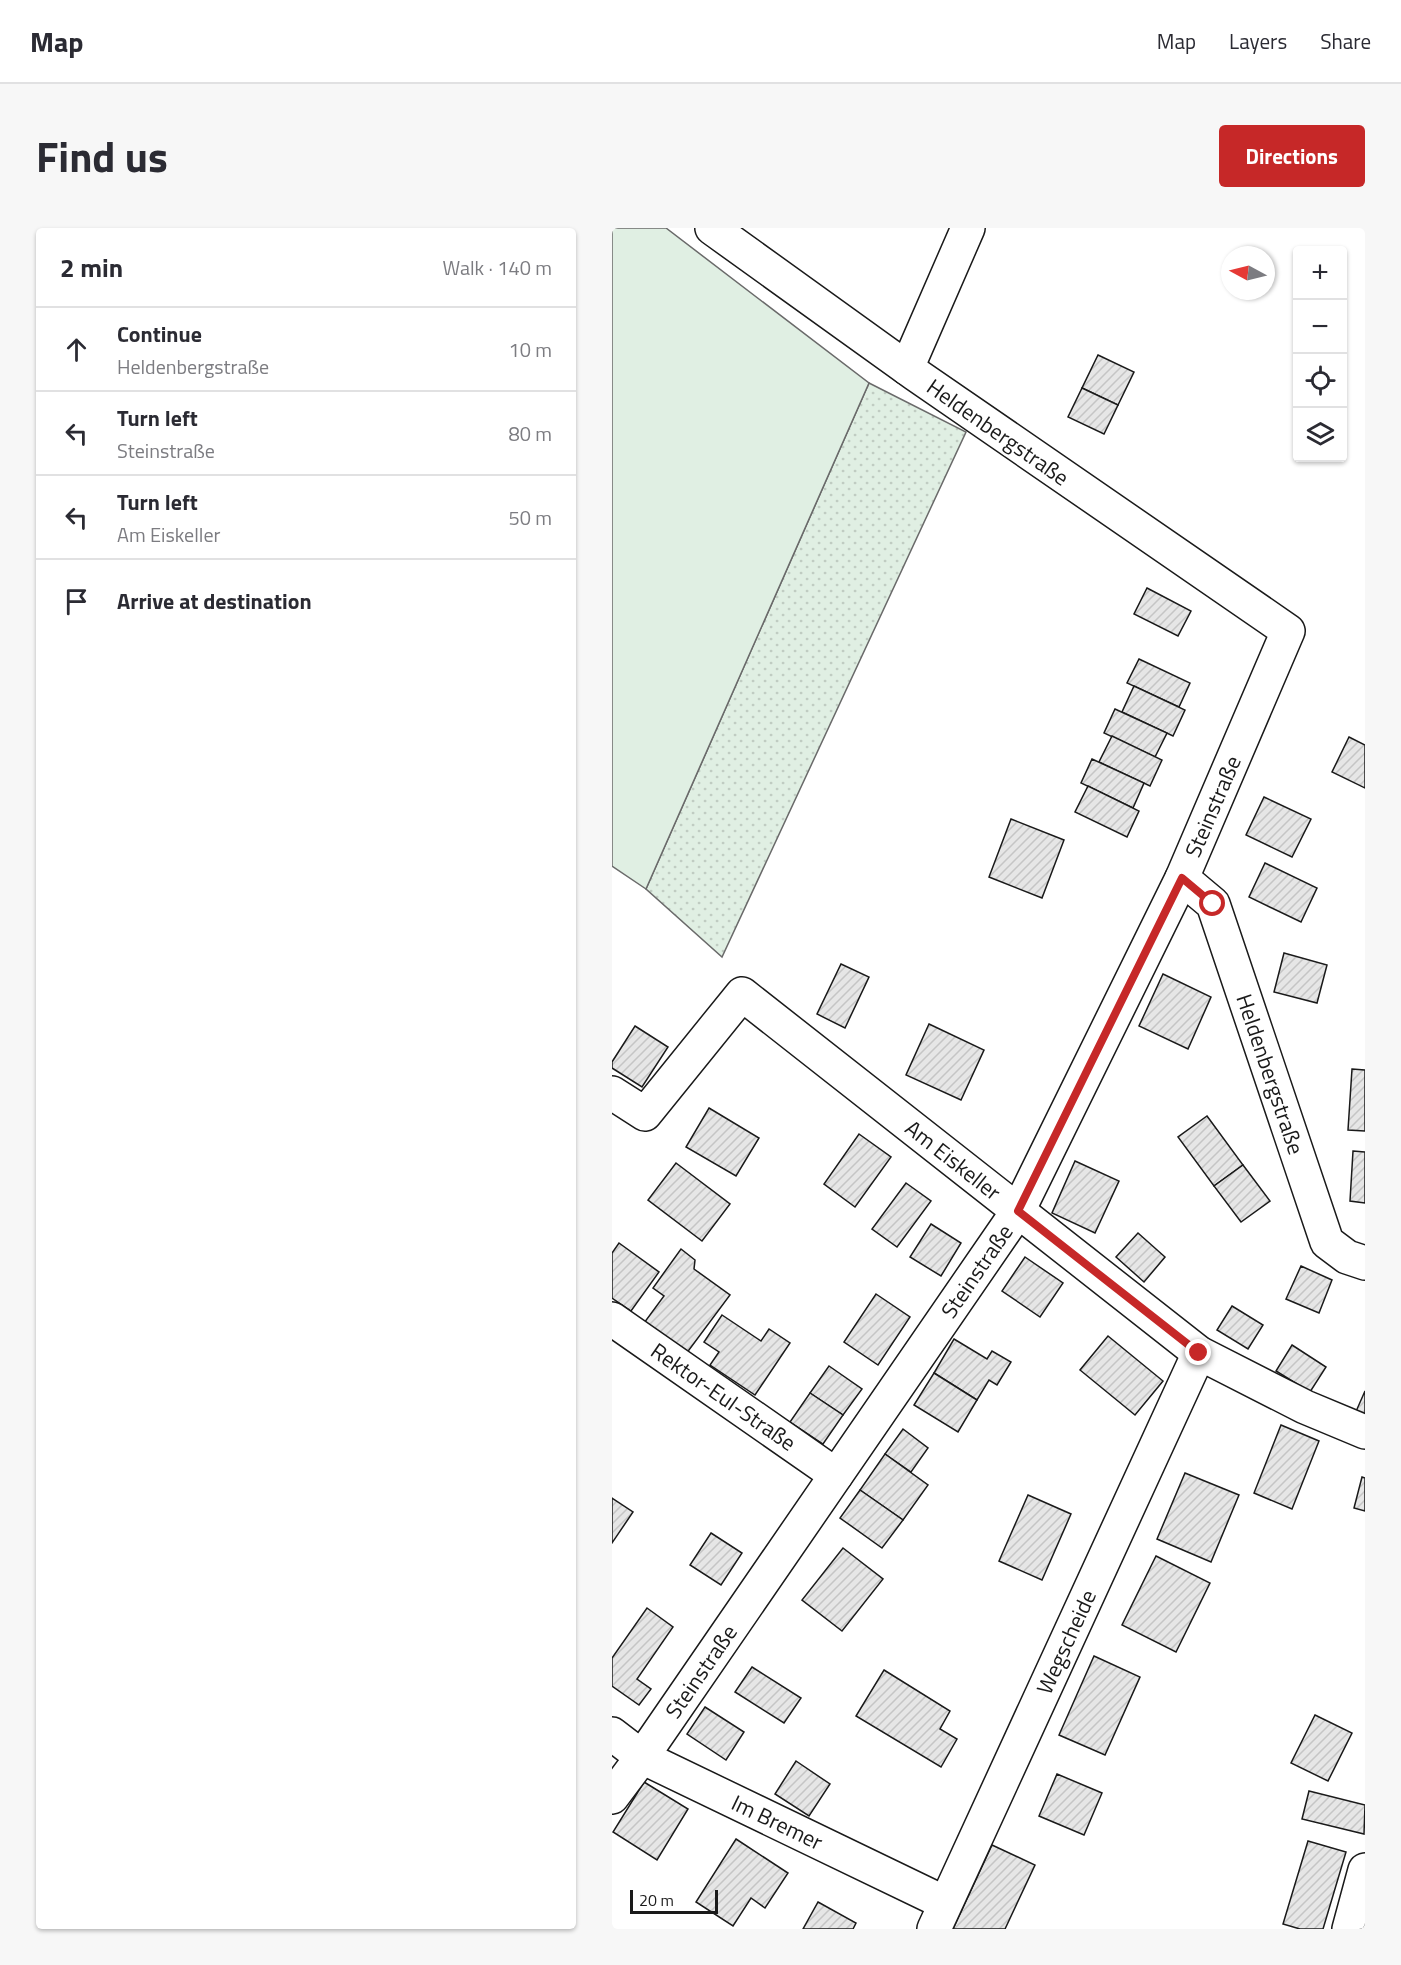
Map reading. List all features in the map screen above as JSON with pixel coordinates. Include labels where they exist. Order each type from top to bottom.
[{"type":"street","name":"Heldenbergstraße","points":[[712,228],[907,368],[1288,631]]},
{"type":"street","points":[[907,368],[968,228]]},
{"type":"street","name":"Steinstraße","points":[[612,1797],[642,1757],[1018,1211],[1182,878],[1288,631]]},
{"type":"street","name":"Heldenbergstraße","points":[[1182,878],[1213,904],[1327,1242],[1347,1257],[1365,1263]]},
{"type":"street","name":"Am Eiskeller","points":[[612,1092],[645,1114],[742,994],[1199,1353],[1305,1407],[1365,1432]]},
{"type":"street","name":"Rektor-Eul-Straße","points":[[612,1319],[836,1475]]},
{"type":"street","name":"Wegscheide","points":[[939,1916],[1199,1353]]},
{"type":"street","name":"Im Bremer","points":[[612,1734],[642,1757],[939,1916]]},
{"type":"street","points":[[1349,1929],[1365,1870]]},
{"type":"green space","points":[[612,228],[666,228],[869,383],[646,889],[612,866]]},
{"type":"green space","points":[[869,383],[966,432],[722,957],[646,889]]},
{"type":"building","points":[[1098,355],[1134,372],[1118,405],[1082,388]]},
{"type":"building","points":[[1082,388],[1118,405],[1104,434],[1068,417]]},
{"type":"building","points":[[1147,588],[1191,611],[1178,636],[1134,614]]},
{"type":"building","points":[[1139,659],[1190,683],[1179,707],[1127,683]]},
{"type":"building","points":[[1134,686],[1185,710],[1173,736],[1122,712]]},
{"type":"building","points":[[1115,709],[1167,733],[1155,757],[1104,733]]},
{"type":"building","points":[[1112,736],[1162,760],[1150,786],[1099,762]]},
{"type":"building","points":[[1349,737],[1365,745],[1365,788],[1332,772]]},
{"type":"building","points":[[1092,759],[1144,783],[1133,808],[1081,783]]},
{"type":"building","points":[[1088,786],[1139,811],[1127,837],[1075,812]]},
{"type":"building","points":[[1264,797],[1311,819],[1292,857],[1246,835]]},
{"type":"building","points":[[1011,819],[1064,840],[1042,898],[989,877]]},
{"type":"building","points":[[1265,863],[1317,888],[1301,922],[1249,897]]},
{"type":"building","points":[[1284,953],[1327,965],[1317,1003],[1274,992]]},
{"type":"building","points":[[841,964],[869,977],[845,1028],[817,1014]]},
{"type":"building","points":[[1163,974],[1211,997],[1188,1049],[1139,1026]]},
{"type":"building","points":[[929,1024],[984,1050],[961,1100],[906,1075]]},
{"type":"building","points":[[635,1026],[668,1047],[642,1087],[612,1068],[612,1062]]},
{"type":"building","points":[[1352,1069],[1365,1070],[1365,1131],[1348,1130]]},
{"type":"building","points":[[709,1108],[759,1138],[736,1176],[686,1147]]},
{"type":"building","points":[[1207,1116],[1243,1165],[1214,1186],[1178,1137]]},
{"type":"building","points":[[859,1134],[891,1157],[855,1207],[824,1184]]},
{"type":"building","points":[[1353,1151],[1365,1152],[1365,1203],[1350,1201]]},
{"type":"building","points":[[1075,1161],[1119,1181],[1095,1233],[1052,1213]]},
{"type":"building","points":[[676,1163],[730,1204],[702,1241],[648,1200]]},
{"type":"building","points":[[1243,1165],[1270,1201],[1241,1222],[1214,1186]]},
{"type":"building","points":[[906,1183],[931,1201],[897,1247],[872,1229]]},
{"type":"building","points":[[931,1224],[961,1243],[941,1276],[910,1257]]},
{"type":"building","points":[[1138,1233],[1165,1257],[1144,1282],[1116,1257]]},
{"type":"building","points":[[619,1243],[659,1272],[631,1311],[612,1298],[612,1253]]},
{"type":"building","points":[[681,1249],[695,1260],[694,1269],[730,1295],[686,1354],[644,1323],[664,1296],[653,1288]]},
{"type":"building","points":[[1025,1257],[1063,1283],[1040,1317],[1002,1291]]},
{"type":"building","points":[[1301,1266],[1332,1280],[1319,1313],[1286,1299]]},
{"type":"building","points":[[876,1294],[910,1317],[878,1365],[844,1342]]},
{"type":"building","points":[[1232,1306],[1263,1325],[1248,1349],[1217,1330]]},
{"type":"building","points":[[722,1315],[761,1341],[769,1329],[790,1343],[755,1395],[710,1365],[719,1352],[704,1342]]},
{"type":"building","points":[[1108,1336],[1163,1381],[1135,1415],[1080,1370]]},
{"type":"building","points":[[954,1339],[987,1359],[992,1351],[1011,1362],[997,1385],[989,1380],[977,1400],[934,1373]]},
{"type":"building","points":[[1292,1345],[1326,1367],[1310,1392],[1276,1371]]},
{"type":"building","points":[[829,1366],[862,1389],[843,1415],[810,1393]]},
{"type":"building","points":[[934,1373],[977,1400],[958,1432],[914,1405]]},
{"type":"building","points":[[1365,1391],[1365,1421],[1354,1416]]},
{"type":"building","points":[[810,1393],[843,1415],[823,1444],[790,1422]]},
{"type":"building","points":[[1281,1425],[1319,1441],[1292,1509],[1254,1493]]},
{"type":"building","points":[[903,1429],[928,1448],[911,1472],[885,1454]]},
{"type":"building","points":[[885,1454],[928,1485],[903,1520],[860,1490]]},
{"type":"building","points":[[1185,1473],[1239,1495],[1211,1562],[1157,1539]]},
{"type":"building","points":[[1362,1477],[1365,1478],[1365,1511],[1354,1508]]},
{"type":"building","points":[[860,1490],[903,1520],[882,1548],[840,1518]]},
{"type":"building","points":[[1028,1495],[1071,1514],[1042,1580],[999,1561]]},
{"type":"building","points":[[612,1498],[633,1512],[612,1543]]},
{"type":"building","points":[[711,1533],[742,1553],[721,1585],[690,1565]]},
{"type":"building","points":[[843,1548],[883,1579],[842,1631],[802,1600]]},
{"type":"building","points":[[1156,1556],[1210,1583],[1176,1652],[1122,1625]]},
{"type":"building","points":[[647,1608],[673,1627],[637,1679],[651,1689],[639,1705],[612,1686],[612,1658]]},
{"type":"building","points":[[1094,1656],[1140,1677],[1105,1755],[1059,1735]]},
{"type":"building","points":[[752,1667],[801,1698],[784,1723],[735,1692]]},
{"type":"building","points":[[884,1670],[950,1711],[940,1729],[957,1739],[941,1767],[856,1716]]},
{"type":"building","points":[[705,1707],[744,1732],[726,1760],[687,1734]]},
{"type":"building","points":[[1315,1715],[1352,1733],[1328,1781],[1291,1763]]},
{"type":"building","points":[[796,1761],[830,1784],[809,1816],[775,1794]]},
{"type":"building","points":[[1057,1774],[1102,1793],[1084,1835],[1039,1816]]},
{"type":"building","points":[[644,1782],[688,1809],[657,1860],[613,1832]]},
{"type":"building","points":[[1309,1791],[1365,1805],[1364,1834],[1302,1819]]},
{"type":"building","points":[[736,1839],[788,1873],[765,1908],[751,1898],[733,1926],[696,1902]]},
{"type":"building","points":[[1308,1841],[1346,1852],[1323,1929],[1300,1929],[1283,1924]]},
{"type":"building","points":[[992,1845],[1035,1865],[1005,1929],[953,1929]]},
{"type":"building","points":[[818,1902],[856,1923],[853,1929],[803,1929]]},
{"type":"route","points":[[1199,1353],[1018,1211],[1182,878],[1213,904]]}]
